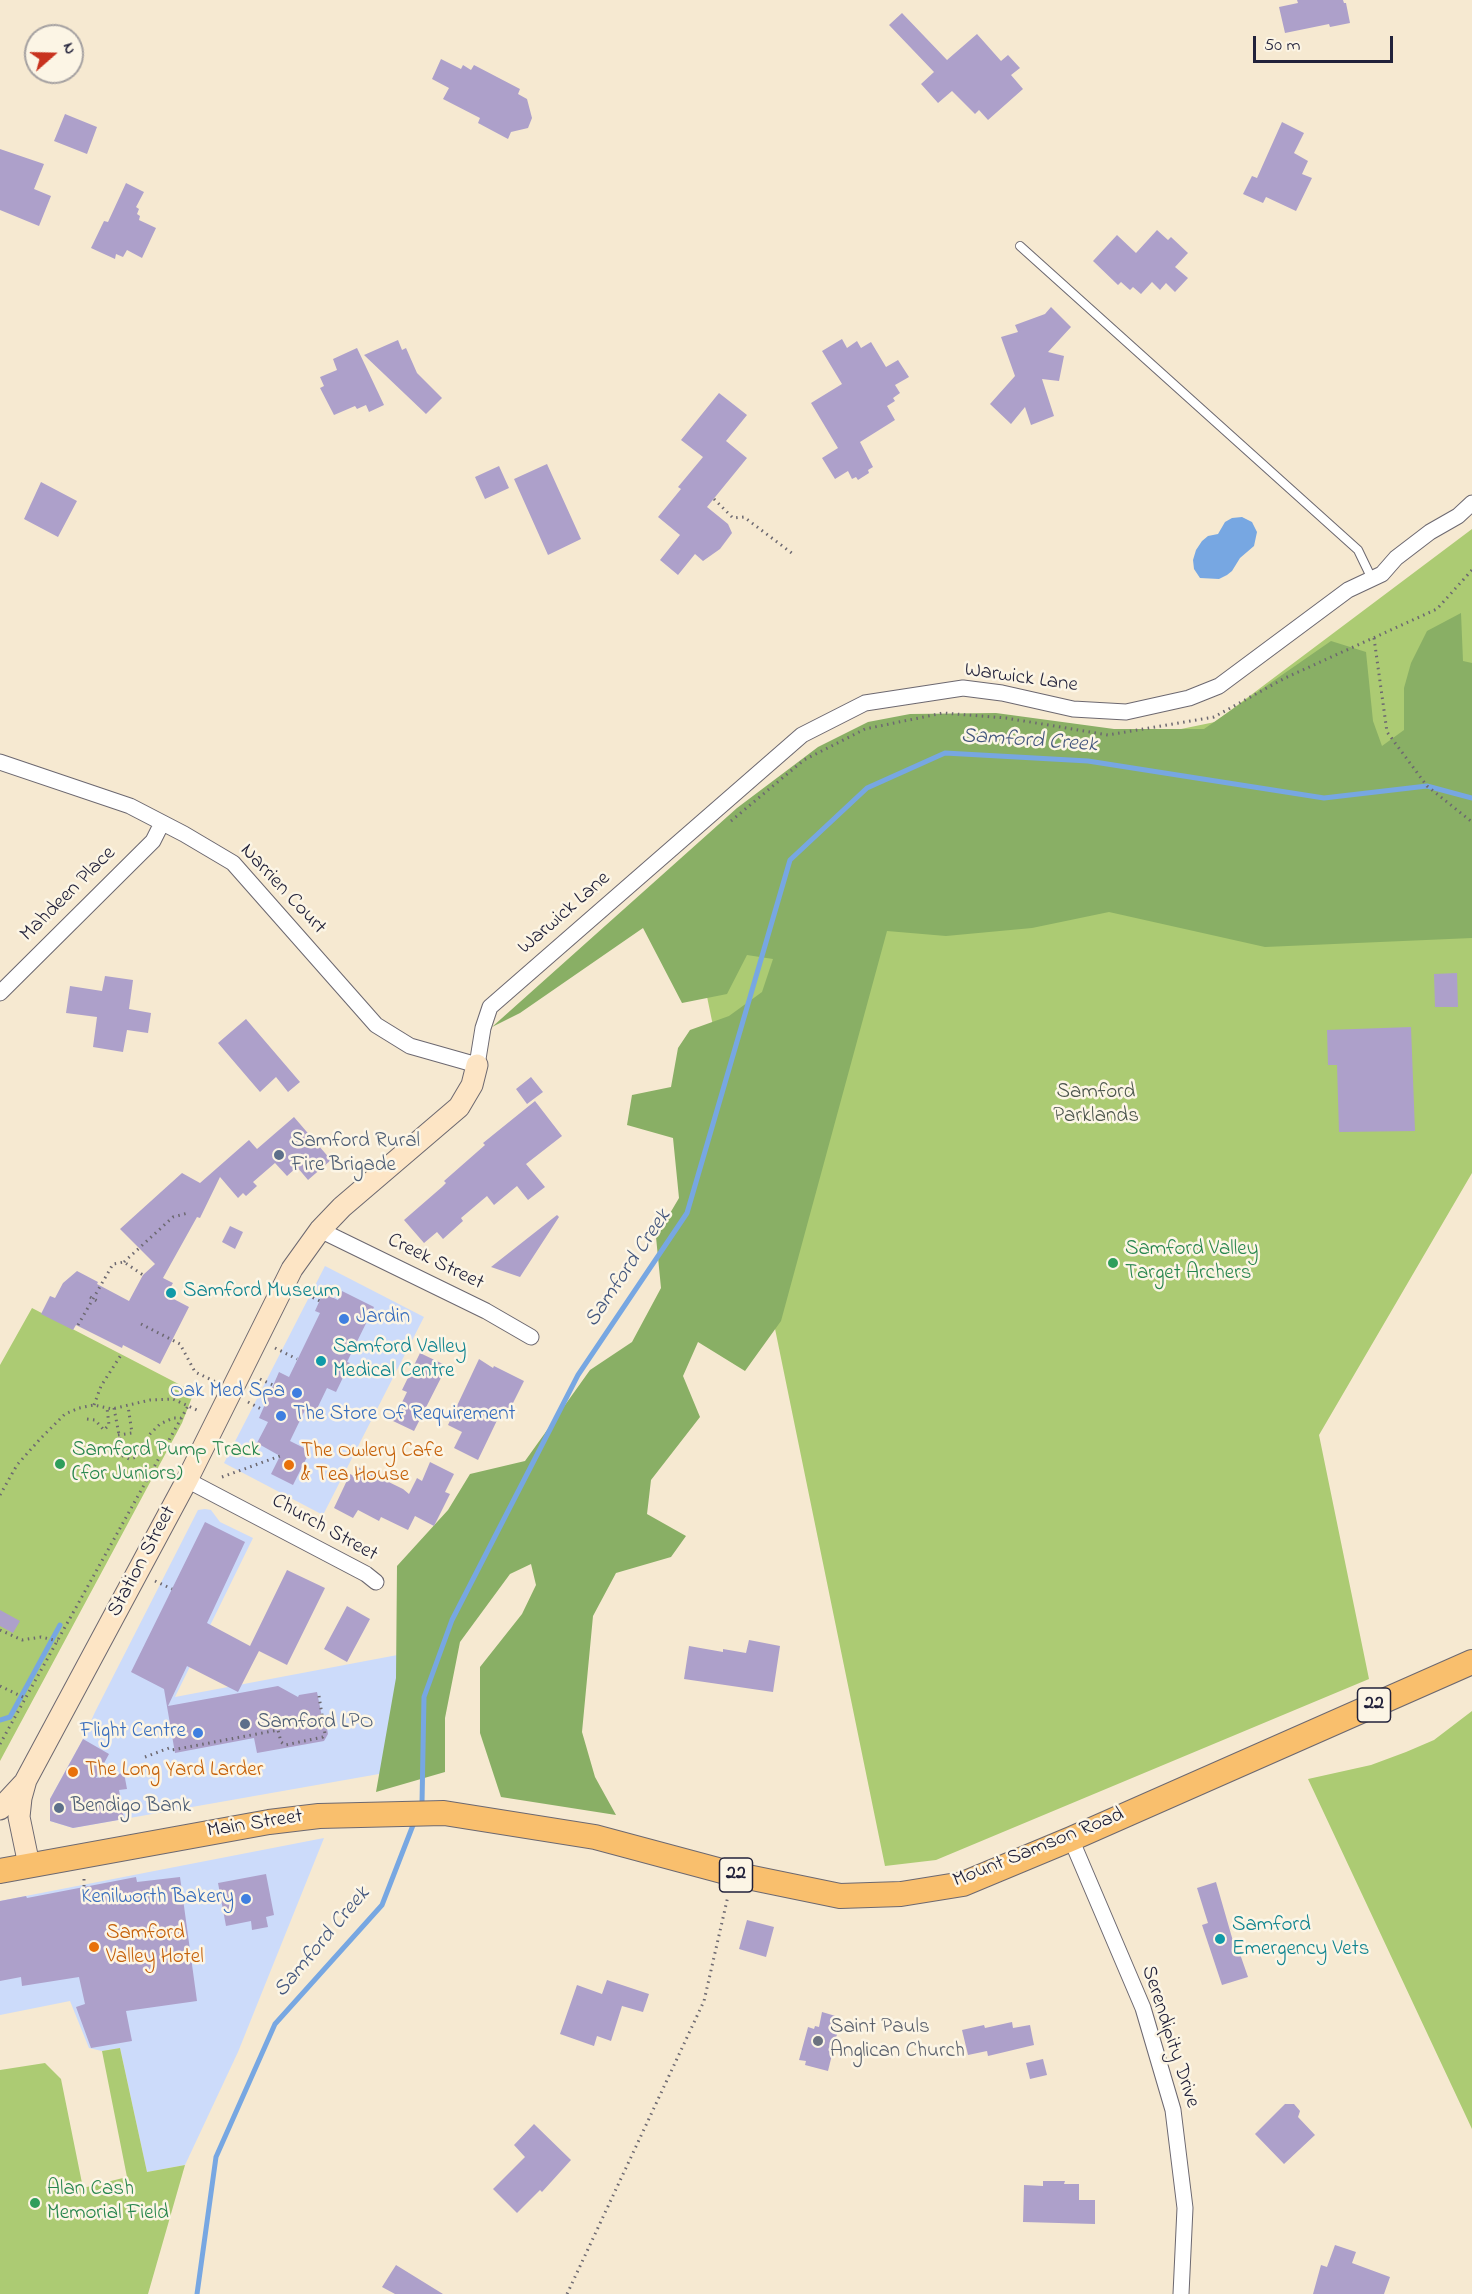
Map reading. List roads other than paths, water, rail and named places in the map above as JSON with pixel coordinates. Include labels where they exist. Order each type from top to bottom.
[{"type":"main road","name":"Mount Samson Road","points":[[512,1823],[595,1837],[733,1874],[840,1896],[901,1894],[963,1884],[1071,1839],[1472,1662]]},
{"type":"main road","name":"Main Street","points":[[0,1871],[269,1822],[320,1816],[444,1813],[512,1823]]},
{"type":"street","name":"Warwick Lane","points":[[477,1065],[483,1028],[490,1007],[802,735],[865,703],[963,688],[1002,693],[1073,709],[1126,712],[1189,698],[1219,686],[1348,590],[1382,574],[1405,551],[1430,532],[1458,516],[1472,503]]},
{"type":"street","name":"Narrien Court","points":[[0,762],[130,806],[233,864],[376,1025],[410,1046],[477,1065]]},
{"type":"street","name":"Mahdeen Place","points":[[0,993],[153,841],[162,823]]},
{"type":"street","name":"Station Street","points":[[29,1865],[19,1817],[26,1780],[187,1480],[292,1269],[320,1230],[342,1207],[459,1107],[472,1085],[477,1065]]},
{"type":"street","name":"Creek Street","points":[[320,1230],[486,1311],[531,1337]]},
{"type":"street","name":"Church Street","points":[[187,1480],[366,1574],[376,1582]]},
{"type":"street","name":"Station Street","points":[[0,1809],[26,1780]]},
{"type":"street","name":"Serendipity Drive","points":[[1071,1839],[1143,2008],[1173,2110],[1185,2208],[1181,2294]]},
{"type":"lane","points":[[1020,246],[1358,550],[1372,579]]},
{"type":"water","points":[[1242,517],[1252,522],[1257,532],[1254,546],[1240,558],[1227,575],[1219,579],[1200,578],[1194,569],[1193,560],[1202,541],[1208,536],[1218,534],[1225,522],[1232,518]]},
{"type":"waterway","name":"Samford Creek","points":[[420,1808],[422,1803],[424,1697],[452,1620],[578,1375],[687,1213],[790,860],[867,788],[945,753],[1088,761],[1324,798],[1427,786],[1472,798]]},
{"type":"waterway","points":[[0,1720],[10,1717],[60,1625]]},
{"type":"waterway","name":"Samford Creek","points":[[197,2294],[216,2157],[275,2024],[382,1905],[415,1820]]},
{"type":"place","name":"Samford Rural Fire Brigade","points":[[279,1155]]},
{"type":"place","name":"Samford Valley Target Archers","points":[[1113,1263]]},
{"type":"place","name":"Samford Museum","points":[[171,1293]]},
{"type":"place","name":"Jardin","points":[[344,1319]]},
{"type":"place","name":"Samford Valley Medical Centre","points":[[321,1361]]},
{"type":"place","name":"Oak Med Spa","points":[[297,1393]]},
{"type":"place","name":"The Store Of Requirement","points":[[281,1416]]},
{"type":"place","name":"Samford Pump Track (for Juniors)","points":[[60,1464]]},
{"type":"place","name":"The Owlery Cafe & Tea House","points":[[289,1465]]},
{"type":"place","name":"Samford LPO","points":[[245,1724]]},
{"type":"place","name":"Flight Centre","points":[[198,1733]]},
{"type":"place","name":"The Long Yard Larder","points":[[73,1772]]},
{"type":"place","name":"Bendigo Bank","points":[[59,1808]]},
{"type":"place","name":"Kenilworth Bakery","points":[[246,1899]]},
{"type":"place","name":"Samford Emergency Vets","points":[[1220,1939]]},
{"type":"place","name":"Samford Valley Hotel","points":[[94,1947]]},
{"type":"place","name":"Saint Pauls Anglican Church","points":[[818,2041]]},
{"type":"place","name":"Alan Cash Memorial Field","points":[[35,2203]]},
{"type":"park label","name":"Samford Parklands","points":[[1096,1106]]}]
